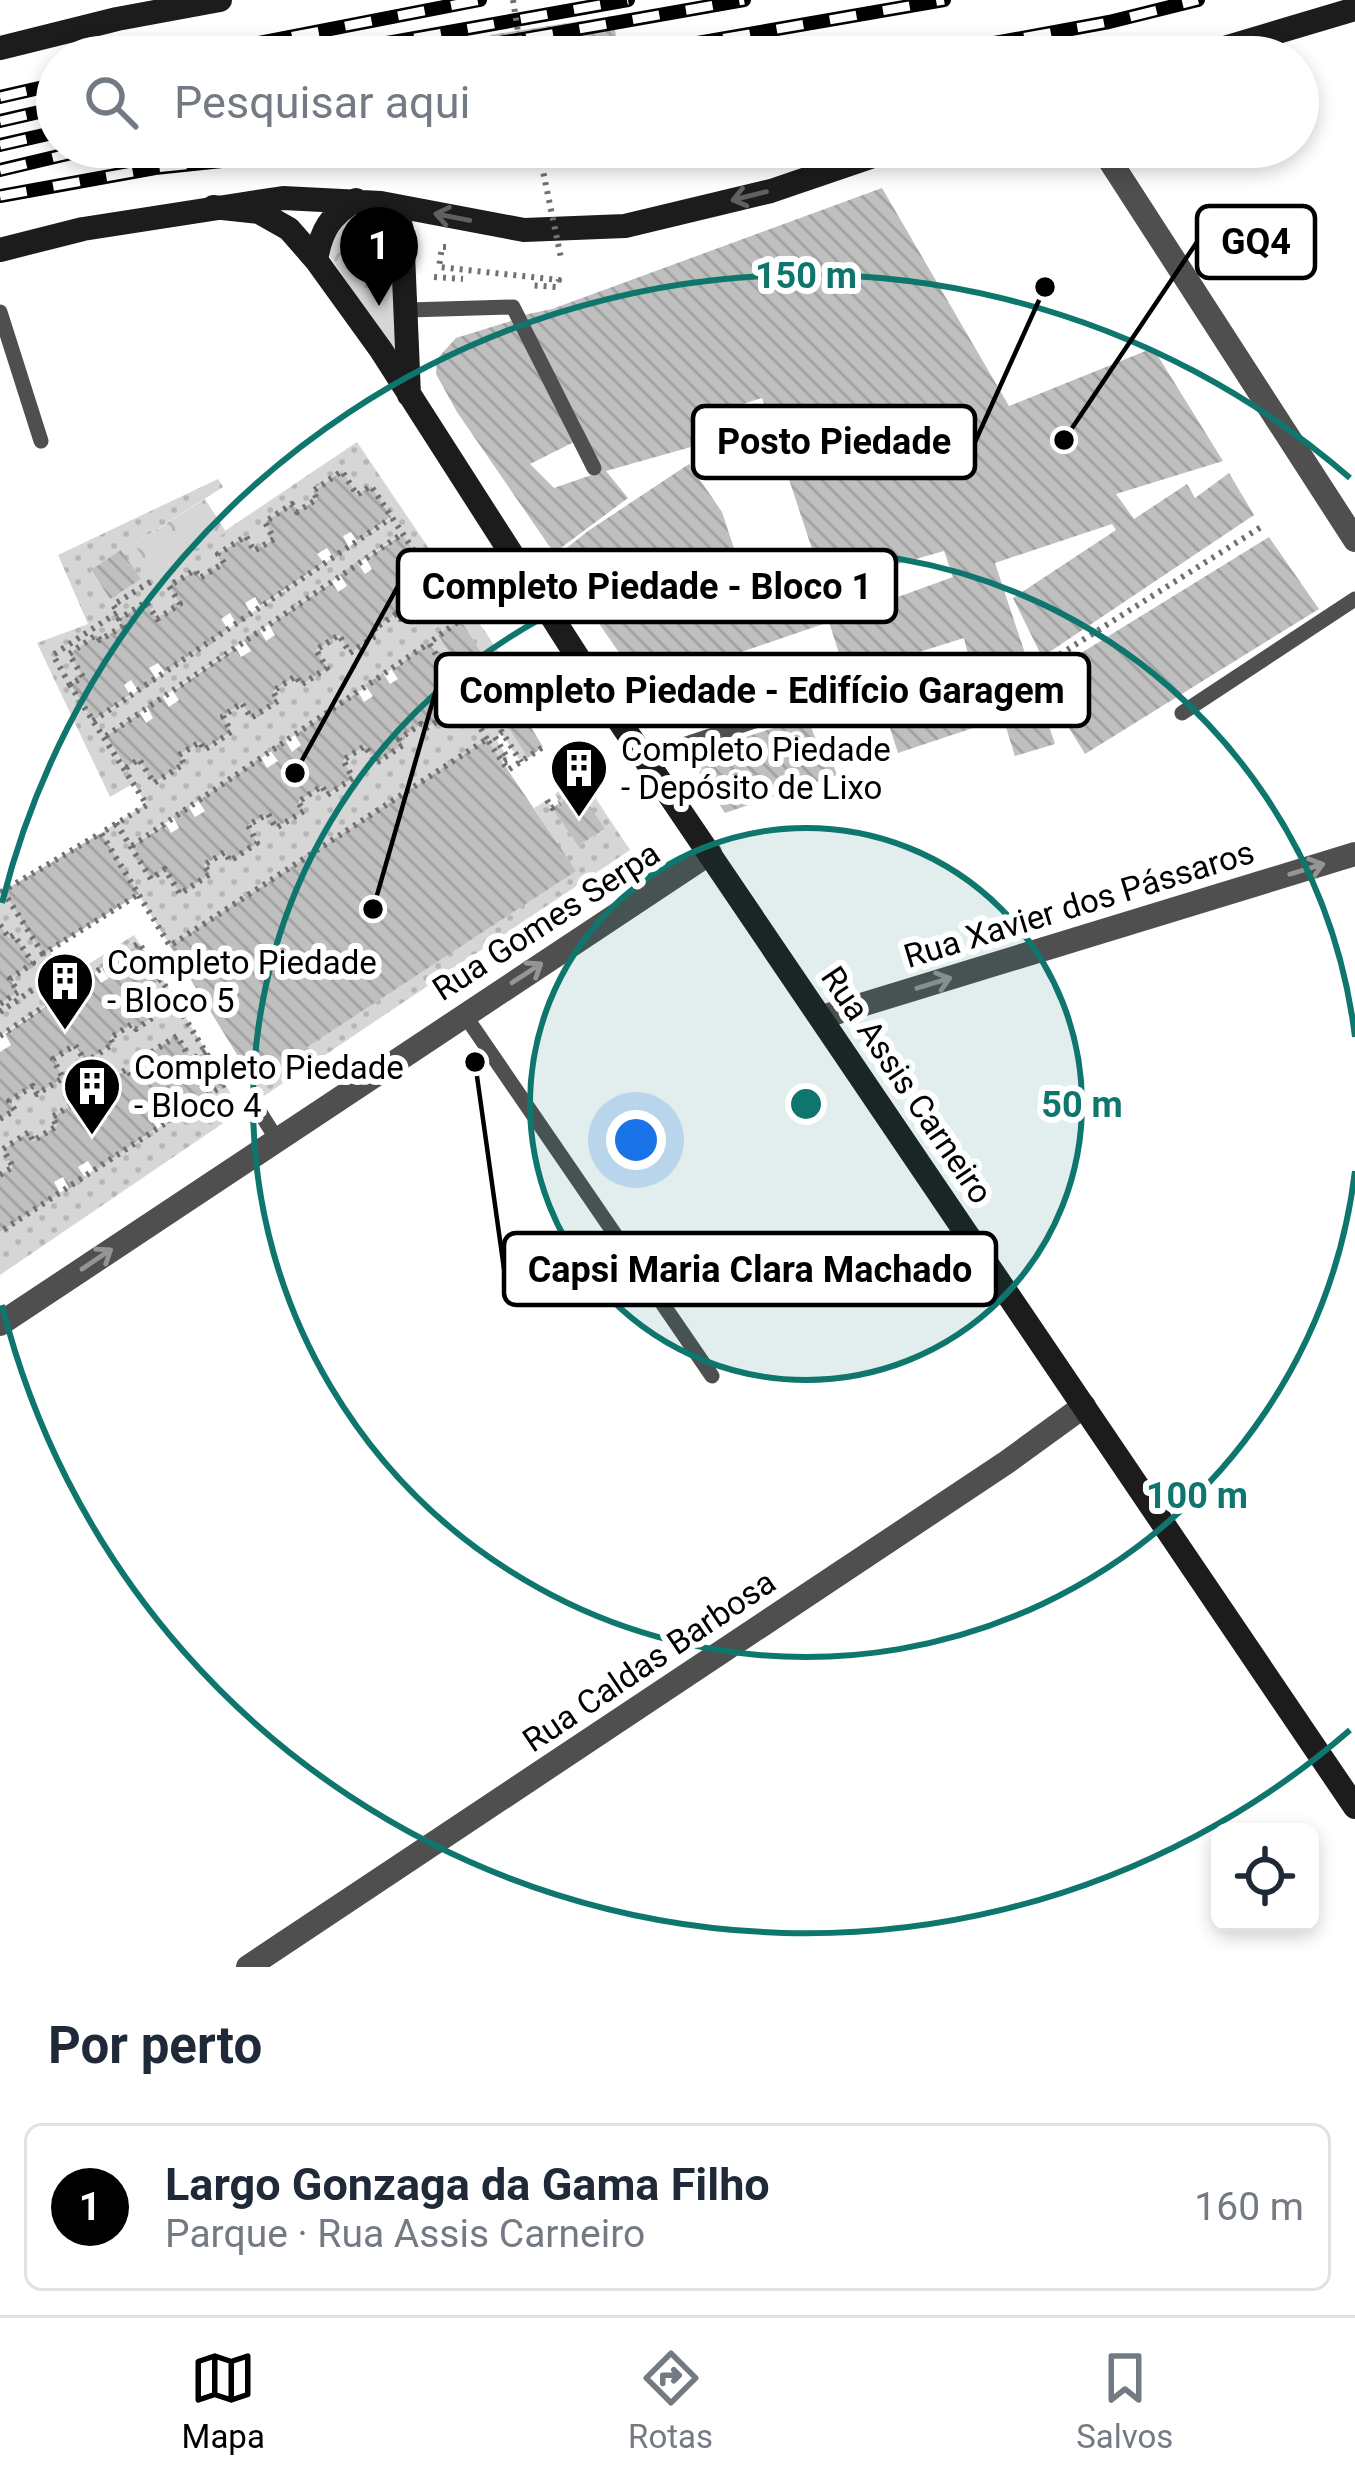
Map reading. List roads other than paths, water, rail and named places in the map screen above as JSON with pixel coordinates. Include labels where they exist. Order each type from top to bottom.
[{"type":"street","points":[[37,36],[116,10],[220,0]]},
{"type":"street","points":[[1263,36],[1355,8]]},
{"type":"street","points":[[0,48],[36,36]]},
{"type":"street","points":[[0,250],[83,229],[283,198],[368,202],[524,230],[625,226],[771,190],[837,168]]},
{"type":"street","points":[[1116,168],[1355,540]]},
{"type":"street","points":[[316,260],[328,221],[368,202]]},
{"type":"street","points":[[368,202],[399,220],[406,274],[409,397]]},
{"type":"street","name":"Rua Assis Carneiro","points":[[213,207],[275,218],[316,260],[381,350],[644,758],[1355,1808]]},
{"type":"street","name":"Rua Gomes Serpa","points":[[0,1324],[710,853]]},
{"type":"street","name":"Rua Xavier dos Pássaros","points":[[822,1017],[1355,854]]},
{"type":"street","name":"Rua Caldas Barbosa","points":[[248,1967],[1084,1406]]},
{"type":"lane","points":[[408,310],[513,307],[594,468]]},
{"type":"lane","points":[[0,312],[41,441]]},
{"type":"lane","points":[[1182,713],[1355,599]]},
{"type":"lane","points":[[644,758],[868,683]]},
{"type":"lane","points":[[464,1014],[712,1376]]},
{"type":"lane","points":[[254,1103],[276,1138]]},
{"type":"railway","points":[[294,36],[480,0]]},
{"type":"railway","points":[[426,36],[628,0]]},
{"type":"railway","points":[[539,36],[744,0]]},
{"type":"railway","points":[[737,36],[944,0]]},
{"type":"railway","points":[[1033,36],[1198,0]]},
{"type":"railway","points":[[0,97],[36,89]]},
{"type":"railway","points":[[0,121],[36,113]]},
{"type":"railway","points":[[0,145],[36,137]]},
{"type":"railway","points":[[0,170],[36,161]]},
{"type":"railway","points":[[0,196],[155,168]]},
{"type":"place","name":"Posto Piedade","points":[[1045,287]]},
{"type":"place","name":"Largo Gonzaga da Gama Filho","points":[[379,306]]},
{"type":"place","name":"GQ4","points":[[1064,440]]},
{"type":"place","name":"Completo Piedade - Bloco 1","points":[[295,773]]},
{"type":"place","name":"Completo Piedade - Depósito de Lixo","points":[[579,819]]},
{"type":"place","name":"Completo Piedade - Edifício Garagem","points":[[373,909]]},
{"type":"place","name":"Completo Piedade - Bloco 5","points":[[65,1032]]},
{"type":"place","name":"Capsi Maria Clara Machado","points":[[475,1062]]},
{"type":"place","name":"Completo Piedade - Bloco 4","points":[[92,1137]]}]
